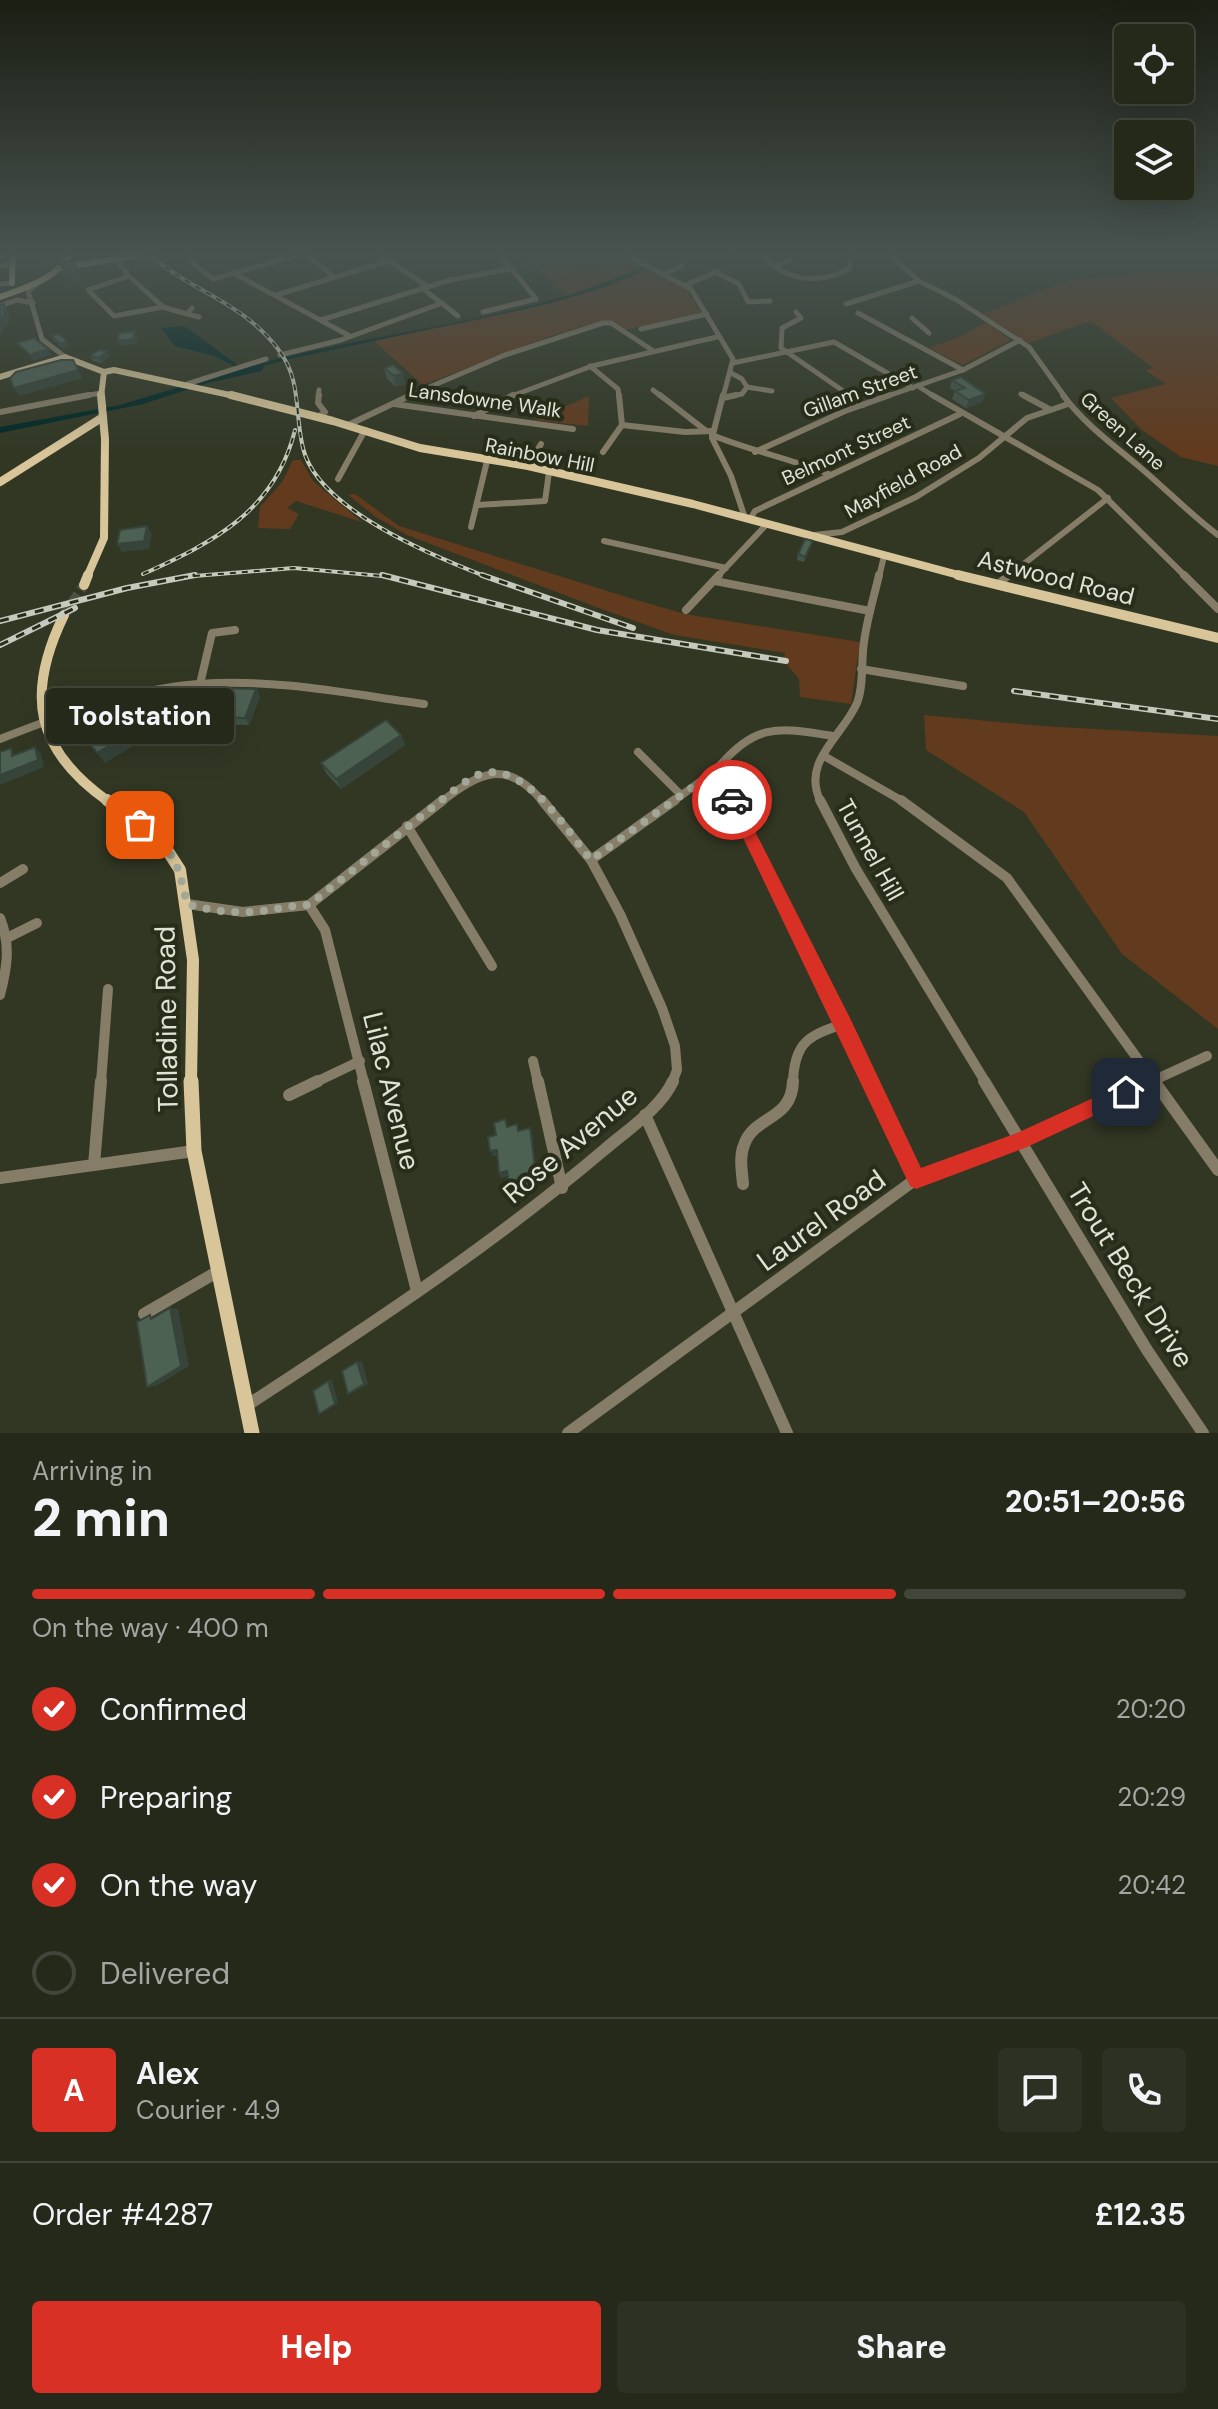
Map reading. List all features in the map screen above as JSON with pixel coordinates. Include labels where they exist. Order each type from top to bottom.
[{"type":"main road","points":[[0,377],[65,357],[104,372],[101,393],[105,439],[104,538],[84,585]]},
{"type":"main road","points":[[41,364],[85,363]]},
{"type":"main road","name":"Rainbow Hill","points":[[104,372],[115,370],[189,384],[348,425],[420,448],[528,466],[884,556]]},
{"type":"main road","points":[[0,482],[103,413]]},
{"type":"main road","name":"Astwood Road","points":[[884,556],[1218,638]]},
{"type":"main road","name":"Tolladine Road","points":[[64,615],[43,659],[39,688],[44,723],[52,744],[78,777],[164,843],[177,862],[187,904],[194,940],[190,1110],[194,1151],[252,1433]]},
{"type":"street","points":[[37,319],[42,339],[65,357]]},
{"type":"street","points":[[280,355],[341,340],[395,319]]},
{"type":"street","points":[[641,329],[686,319]]},
{"type":"street","points":[[709,319],[733,363],[710,432],[747,519]]},
{"type":"street","points":[[799,319],[785,325],[781,332],[784,353],[863,405]]},
{"type":"street","points":[[869,319],[963,370]]},
{"type":"street","points":[[913,319],[929,333]]},
{"type":"street","name":"Green Lane","points":[[987,319],[1020,340],[1041,362],[1068,404],[1183,509],[1218,535]]},
{"type":"street","points":[[321,320],[348,335]]},
{"type":"street","points":[[348,425],[475,367],[603,323],[611,323],[652,350]]},
{"type":"street","points":[[900,336],[920,327]]},
{"type":"street","points":[[474,416],[520,392],[590,366],[717,337]]},
{"type":"street","name":"Gillam Street","points":[[755,452],[863,405],[963,370],[1020,340]]},
{"type":"street","points":[[733,363],[822,342],[840,343],[960,414],[1075,476],[1108,498],[1218,609]]},
{"type":"street","points":[[189,384],[266,359]]},
{"type":"street","points":[[590,366],[618,389],[622,425],[603,452]]},
{"type":"street","points":[[731,373],[742,379],[747,387],[772,391]]},
{"type":"street","points":[[723,398],[742,394],[747,387]]},
{"type":"street","points":[[318,417],[325,412],[318,403],[319,390]]},
{"type":"street","points":[[653,390],[710,432],[755,452],[802,463],[831,475]]},
{"type":"street","points":[[0,412],[101,393]]},
{"type":"street","points":[[1021,394],[1049,409]]},
{"type":"street","name":"Lansdowne Walk","points":[[393,403],[573,429]]},
{"type":"street","name":"Mayfield Road","points":[[805,535],[837,534],[884,513],[979,458],[1027,418],[1068,404]]},
{"type":"street","name":"Belmont Street","points":[[747,519],[755,511],[960,414]]},
{"type":"street","points":[[622,425],[710,432]]},
{"type":"street","points":[[338,479],[365,430]]},
{"type":"street","points":[[528,466],[541,444]]},
{"type":"street","points":[[471,527],[487,461]]},
{"type":"street","points":[[478,505],[545,501],[549,472]]},
{"type":"street","points":[[997,585],[1108,498]]},
{"type":"street","points":[[686,610],[766,525]]},
{"type":"street","points":[[604,541],[726,568]]},
{"type":"street","name":"Tunnel Hill","points":[[884,556],[870,611],[857,703],[833,736],[816,772],[814,789],[864,882],[1021,1141]]},
{"type":"street","points":[[715,581],[870,611]]},
{"type":"street","points":[[200,684],[212,633],[235,630]]},
{"type":"street","points":[[861,669],[963,686]]},
{"type":"street","points":[[0,739],[130,695],[200,684],[268,685],[424,704]]},
{"type":"street","points":[[591,860],[715,771],[738,742],[767,729],[833,736]]},
{"type":"street","points":[[638,752],[680,794]]},
{"type":"street","points":[[824,756],[889,791],[1007,878],[1218,1170]]},
{"type":"street","points":[[715,771],[844,1024],[916,1179]]},
{"type":"street","name":"Rose Avenue","points":[[246,1407],[396,1309],[562,1188],[668,1092],[677,1070],[675,1046],[662,1008],[620,914],[591,860],[531,787],[511,775],[486,773],[469,780],[309,905]]},
{"type":"street","points":[[407,826],[492,966]]},
{"type":"street","points":[[0,883],[23,869]]},
{"type":"street","points":[[187,904],[217,912],[253,912],[309,905]]},
{"type":"street","name":"Lilac Avenue","points":[[309,905],[325,930],[417,1291]]},
{"type":"street","points":[[0,918],[9,937],[0,995]]},
{"type":"street","points":[[9,937],[37,923]]},
{"type":"street","points":[[94,1165],[108,989]]},
{"type":"street","points":[[743,1184],[739,1158],[743,1146],[752,1129],[780,1110],[792,1094],[797,1051],[810,1034],[844,1024]]},
{"type":"street","name":"Laurel Road","points":[[568,1433],[916,1179],[1021,1141],[1207,1056]]},
{"type":"street","points":[[289,1095],[360,1061]]},
{"type":"street","points":[[533,1061],[562,1188]]},
{"type":"street","points":[[645,1115],[787,1433]]},
{"type":"street","name":"Trout Beck Drive","points":[[1021,1141],[1147,1350],[1203,1433]]},
{"type":"street","points":[[0,1178],[194,1151]]},
{"type":"street","points":[[144,1314],[217,1272]]},
{"type":"shaded area","points":[[675,319],[625,330],[601,321],[545,338],[423,385],[373,340],[478,320]]},
{"type":"shaded area","points":[[991,319],[1218,319],[1218,466],[1181,457],[1142,430],[1111,398],[1166,384],[1145,370],[1154,368],[1090,321],[1029,343]]},
{"type":"shaded area","points":[[986,322],[1010,340],[963,365],[929,348],[960,337]]},
{"type":"shaded area","points":[[589,396],[588,426],[534,420]]},
{"type":"shaded area","points":[[293,460],[301,460],[313,481],[362,522],[296,501],[287,508],[299,514],[290,529],[258,528],[260,507],[282,482]]},
{"type":"shaded area","points":[[355,494],[399,526],[633,599],[685,614],[860,642],[851,704],[800,697],[799,679],[784,661],[785,653],[674,635],[596,607],[407,535],[376,517],[348,495]]},
{"type":"shaded area","points":[[924,715],[1042,726],[1218,736],[1218,1029],[1122,954],[1024,812],[926,750]]},
{"type":"water","points":[[478,319],[290,359],[264,366],[262,371],[208,383],[143,404],[0,433],[0,427],[120,405],[239,369],[215,356],[175,346],[161,328],[184,326],[242,368]]},
{"type":"building","points":[[135,331],[133,339],[117,341],[119,333]]},
{"type":"building","points":[[59,334],[67,341],[61,344],[51,336]]},
{"type":"building","points":[[34,338],[48,349],[30,355],[17,343]]},
{"type":"building","points":[[98,350],[108,351],[99,358],[90,356]]},
{"type":"building","points":[[61,360],[73,360],[78,370],[14,388],[10,378],[16,372]]},
{"type":"building","points":[[393,365],[403,373],[394,376],[384,368]]},
{"type":"building","points":[[961,377],[985,394],[969,400],[955,391],[965,388],[952,380]]},
{"type":"building","points":[[147,526],[144,541],[117,544],[120,530]]},
{"type":"building","points":[[805,539],[813,541],[805,557],[798,554]]},
{"type":"building","points":[[178,687],[256,689],[245,718],[165,716]]},
{"type":"building","points":[[143,694],[161,715],[97,753],[79,731]]},
{"type":"building","points":[[386,720],[401,735],[336,779],[321,763]]},
{"type":"building","points":[[35,747],[38,760],[0,775],[0,752],[11,748],[12,756]]},
{"type":"building","points":[[505,1119],[507,1127],[517,1124],[518,1131],[530,1128],[537,1184],[527,1187],[519,1197],[511,1197],[507,1171],[499,1173],[497,1150],[490,1151],[488,1137],[496,1135],[494,1123]]},
{"type":"building","points":[[170,1308],[181,1366],[147,1387],[137,1322],[150,1315],[151,1319]]},
{"type":"building","points":[[357,1362],[364,1384],[348,1394],[342,1371]]},
{"type":"building","points":[[328,1381],[335,1404],[319,1414],[313,1391]]},
{"type":"tunnel","points":[[64,615],[84,585]]},
{"type":"railway","points":[[249,319],[286,361],[294,384],[303,448],[313,470],[330,491],[380,528],[437,557],[482,575]]},
{"type":"railway","points":[[143,574],[217,536],[257,503],[286,458],[295,430]]},
{"type":"railway","points":[[186,577],[294,568],[388,577]]},
{"type":"railway","points":[[186,577],[195,575]]},
{"type":"railway","points":[[382,575],[388,577]]},
{"type":"railway","points":[[482,575],[633,628]]},
{"type":"railway","points":[[482,575],[487,577]]},
{"type":"railway","points":[[182,577],[186,577]]},
{"type":"railway","points":[[0,621],[127,588],[186,577]]},
{"type":"railway","points":[[388,577],[393,577]]},
{"type":"railway","points":[[388,577],[597,630],[786,661]]},
{"type":"railway","points":[[0,645],[75,608]]},
{"type":"railway","points":[[1014,691],[1218,719]]},
{"type":"way so far","points":[[140,825],[164,843],[177,862],[187,904],[217,912],[253,912],[309,905],[448,795],[469,780],[486,773],[511,775],[531,787],[591,860],[715,771],[732,800]]},
{"type":"place","name":"Toolstation","points":[[140,825]]},
{"type":"route","points":[[732,800],[844,1024],[916,1179],[1021,1141],[1126,1092]]}]
